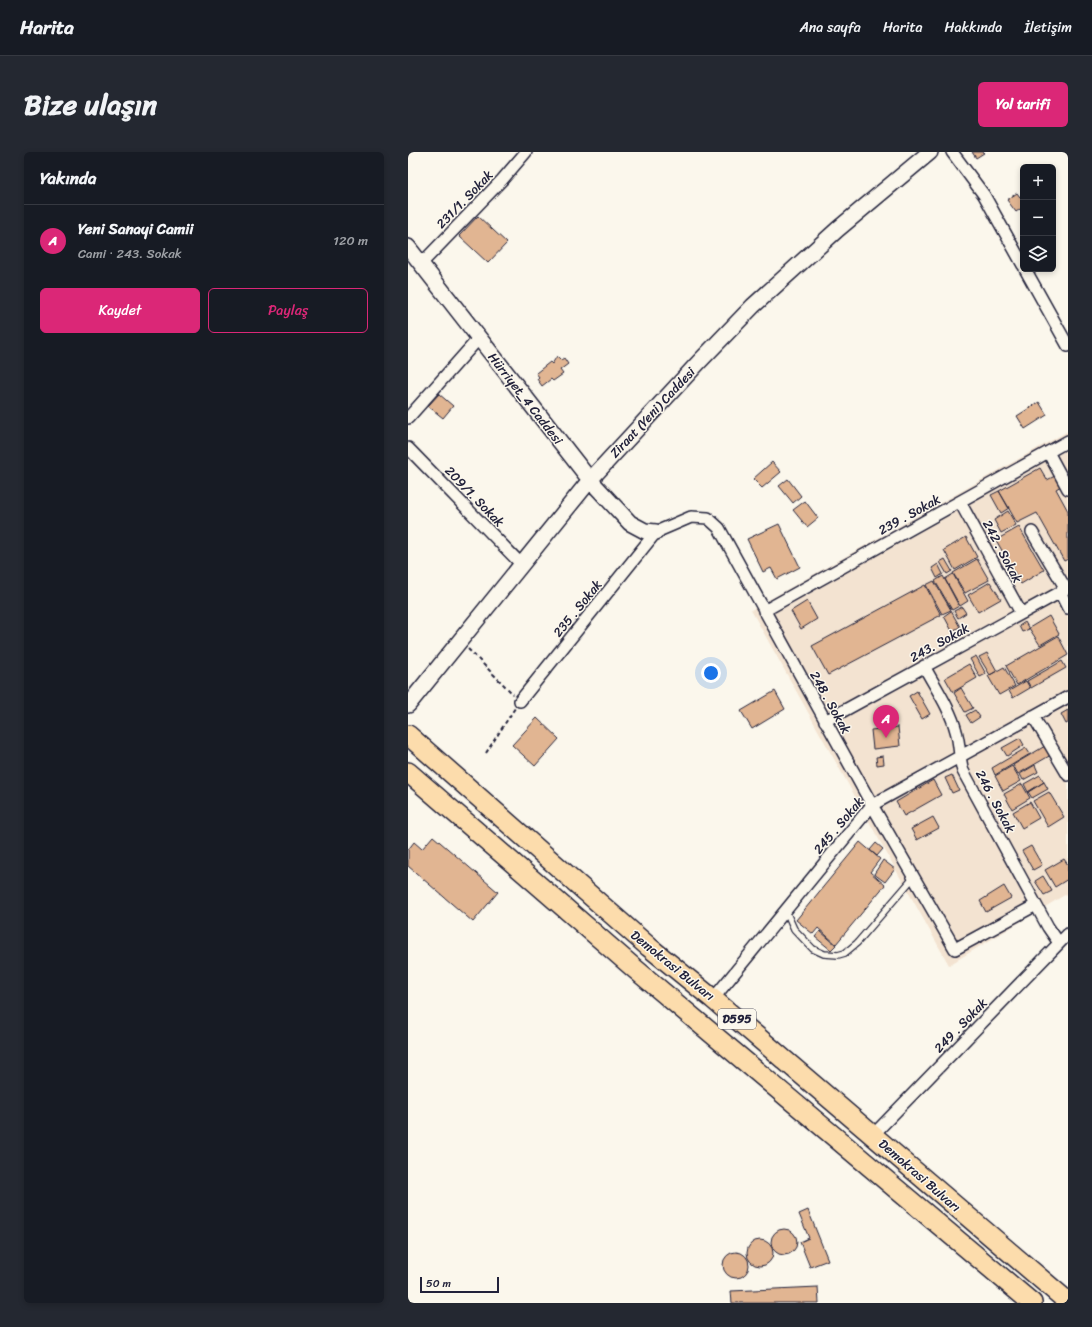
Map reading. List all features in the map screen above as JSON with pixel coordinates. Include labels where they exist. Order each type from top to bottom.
[{"type":"highway","name":"Demokrasi Bulvarı","points":[[408,735],[649,948],[714,999],[1068,1302]]},
{"type":"highway","name":"Demokrasi Bulvarı","points":[[408,772],[634,968],[1032,1303]]},
{"type":"street","name":"231/1. Sokak","points":[[421,264],[502,180],[526,152]]},
{"type":"street","name":"Ziraat (Yeni) Caddesi","points":[[408,705],[590,480],[753,306],[838,229],[930,152]]},
{"type":"street","points":[[952,152],[984,195],[1020,260]]},
{"type":"street","name":"Hürriyet_4 Caddesi","points":[[408,247],[590,480],[630,523],[641,529],[656,532]]},
{"type":"street","points":[[1028,272],[1068,346]]},
{"type":"street","points":[[408,418],[479,338]]},
{"type":"street","name":"239 . Sokak","points":[[764,611],[1068,441]]},
{"type":"street","name":"209/1. Sokak","points":[[408,448],[521,564]]},
{"type":"street","points":[[1048,452],[1068,489]]},
{"type":"street","name":"242 . Sokak","points":[[960,502],[1021,613]]},
{"type":"street","name":"248 . Sokak","points":[[656,532],[692,517],[708,518],[719,528],[872,805],[956,950],[1036,905]]},
{"type":"street","name":"235 . Sokak","points":[[520,701],[656,532]]},
{"type":"street","points":[[1032,532],[1064,589],[1068,608]]},
{"type":"street","name":"243. Sokak","points":[[825,721],[1064,589]]},
{"type":"street","name":"246 . Sokak","points":[[924,666],[953,721],[958,739],[963,771],[1051,932],[1059,943]]},
{"type":"street","name":"245 . Sokak","points":[[714,999],[872,805],[1068,697]]},
{"type":"street","points":[[1033,716],[1068,775]]},
{"type":"street","name":"249 . Sokak","points":[[873,1135],[1068,934]]},
{"type":"lane","points":[[786,910],[794,929],[806,942],[819,952],[838,956],[845,953],[856,943],[914,878]]},
{"type":"path","points":[[460,642],[520,701],[486,753]]},
{"type":"shaded area","points":[[1068,431],[1068,893],[949,965],[751,610]]},
{"type":"building","points":[[972,152],[983,152],[984,153],[976,158]]},
{"type":"building","points":[[1017,193],[1020,197],[1020,209],[1016,212],[1007,200]]},
{"type":"building","points":[[478,216],[507,243],[488,263],[459,236]]},
{"type":"building","points":[[557,356],[561,360],[564,358],[568,364],[560,370],[563,374],[553,381],[551,379],[542,386],[537,379],[539,377],[536,373],[550,362],[552,364]]},
{"type":"building","points":[[439,394],[453,406],[443,418],[428,406]]},
{"type":"building","points":[[1039,402],[1047,415],[1025,429],[1017,416]]},
{"type":"building","points":[[772,462],[781,472],[762,488],[753,479]]},
{"type":"building","points":[[1040,468],[1047,480],[1055,476],[1061,486],[1056,489],[1068,511],[1068,559],[1064,561],[1037,513],[1017,523],[999,491]]},
{"type":"building","points":[[788,479],[801,496],[793,503],[779,486]]},
{"type":"building","points":[[999,491],[1009,508],[1001,513],[991,495]]},
{"type":"building","points":[[805,501],[818,518],[807,527],[793,510]]},
{"type":"building","points":[[1008,511],[1016,525],[1001,533],[994,520]]},
{"type":"building","points":[[779,524],[800,567],[777,579],[771,568],[763,572],[747,539]]},
{"type":"building","points":[[1019,527],[1044,570],[1021,584],[996,540]]},
{"type":"building","points":[[966,537],[977,557],[955,570],[944,550]]},
{"type":"building","points":[[945,559],[952,571],[947,574],[940,562]]},
{"type":"building","points":[[977,559],[989,580],[965,593],[953,573]]},
{"type":"building","points":[[938,564],[943,574],[937,578],[932,568]]},
{"type":"building","points":[[953,574],[968,601],[960,606],[945,579]]},
{"type":"building","points":[[943,576],[959,606],[952,610],[935,581]]},
{"type":"building","points":[[934,581],[951,610],[942,614],[926,585]]},
{"type":"building","points":[[990,582],[1001,599],[978,612],[968,595]]},
{"type":"building","points":[[925,585],[941,615],[828,675],[812,646]]},
{"type":"building","points":[[807,601],[817,619],[801,629],[791,611]]},
{"type":"building","points":[[962,607],[966,613],[958,618],[954,611]]},
{"type":"building","points":[[951,611],[960,627],[952,631],[944,616]]},
{"type":"building","points":[[1049,616],[1059,634],[1040,645],[1029,628]]},
{"type":"building","points":[[1025,622],[1029,629],[1022,632],[1019,626]]},
{"type":"building","points":[[1058,636],[1068,655],[1017,685],[1006,666]]},
{"type":"building","points":[[987,653],[997,671],[990,675],[979,657]]},
{"type":"building","points":[[976,656],[986,674],[980,677],[970,659]]},
{"type":"building","points":[[1062,661],[1066,668],[1031,688],[1027,681]]},
{"type":"building","points":[[969,664],[977,678],[953,692],[945,678]]},
{"type":"building","points":[[1004,667],[1015,686],[999,695],[988,676]]},
{"type":"building","points":[[1026,681],[1030,688],[1013,698],[1009,691]]},
{"type":"building","points":[[961,688],[973,708],[965,712],[954,693]]},
{"type":"building","points":[[775,691],[785,709],[752,729],[741,711]]},
{"type":"building","points":[[917,691],[930,714],[922,719],[909,696]]},
{"type":"building","points":[[975,710],[980,717],[971,723],[966,715]]},
{"type":"building","points":[[1068,710],[1068,723],[1066,724],[1061,714]]},
{"type":"building","points":[[537,718],[559,739],[535,766],[512,745]]},
{"type":"building","points":[[898,727],[900,746],[873,749],[871,730]]},
{"type":"building","points":[[1020,738],[1024,745],[1007,756],[1002,748]]},
{"type":"building","points":[[1045,746],[1051,755],[1018,774],[1013,765]]},
{"type":"building","points":[[1026,748],[1030,754],[995,775],[992,768]]},
{"type":"building","points":[[883,756],[884,764],[877,765],[876,757]]},
{"type":"building","points":[[1035,765],[1038,772],[1023,780],[1020,774]]},
{"type":"building","points":[[1012,766],[1021,781],[1003,791],[995,776]]},
{"type":"building","points":[[952,775],[959,790],[952,793],[945,778]]},
{"type":"building","points":[[1040,775],[1044,782],[1028,792],[1024,784]]},
{"type":"building","points":[[933,780],[941,795],[904,816],[896,802]]},
{"type":"building","points":[[1044,782],[1048,789],[1032,798],[1028,792]]},
{"type":"building","points":[[1022,784],[1030,798],[1012,809],[1004,794]]},
{"type":"building","points":[[1049,792],[1064,817],[1048,827],[1033,801]]},
{"type":"building","points":[[1030,802],[1039,818],[1022,828],[1013,812]]},
{"type":"building","points":[[933,817],[939,828],[917,840],[911,829]]},
{"type":"building","points":[[433,836],[498,892],[473,922],[408,866],[408,850],[414,842],[422,849]]},
{"type":"building","points":[[860,842],[880,859],[870,872],[885,885],[836,944],[818,928],[813,934],[796,920]]},
{"type":"building","points":[[876,843],[883,849],[877,856],[870,850]]},
{"type":"building","points":[[1031,846],[1042,865],[1033,870],[1022,851]]},
{"type":"building","points":[[1064,859],[1068,865],[1068,879],[1055,887],[1045,870]]},
{"type":"building","points":[[883,860],[895,869],[885,882],[874,874]]},
{"type":"building","points":[[1043,876],[1052,891],[1044,895],[1035,881]]},
{"type":"building","points":[[1004,886],[1011,898],[986,912],[980,901]]},
{"type":"building","points":[[820,931],[836,945],[831,950],[815,937]]},
{"type":"building","points":[[808,1210],[828,1260],[810,1267],[800,1242],[809,1238],[799,1214]]},
{"type":"building","points":[[784,1229],[793,1233],[797,1242],[793,1251],[784,1255],[775,1251],[771,1242],[775,1233]]},
{"type":"building","points":[[760,1240],[769,1244],[773,1253],[769,1262],[760,1266],[751,1262],[747,1253],[751,1244]]},
{"type":"building","points":[[736,1252],[745,1256],[749,1265],[745,1274],[736,1278],[727,1274],[723,1265],[727,1256]]},
{"type":"building","points":[[818,1287],[819,1303],[732,1303],[731,1291]]},
{"type":"place","name":"Yeni Sanayi Camii","points":[[886,738]]}]
